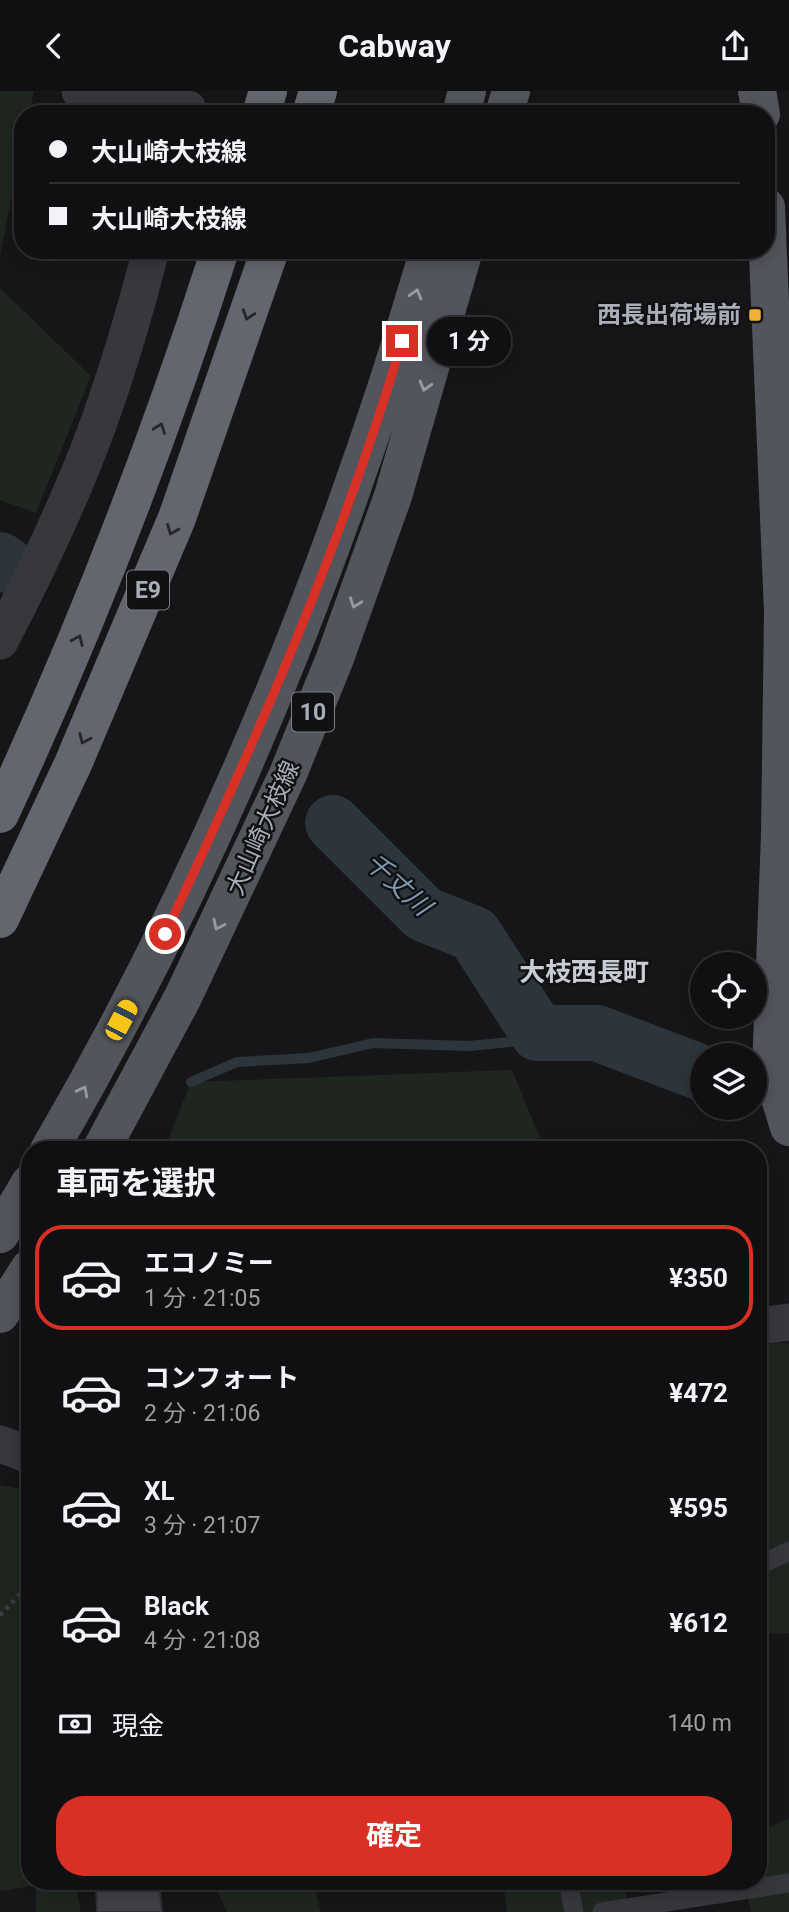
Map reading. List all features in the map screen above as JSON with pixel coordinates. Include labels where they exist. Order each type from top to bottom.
[{"type":"highway","name":"E9","points":[[0,814],[87,621],[133,504],[184,362],[216,259]]},
{"type":"highway","name":"E9","points":[[0,919],[73,764],[172,530],[267,259]]},
{"type":"main road","name":"大山崎大枝線","points":[[54,1141],[144,979],[217,823],[289,658],[344,517],[389,386],[426,259]]},
{"type":"main road","name":"大山崎大枝線","points":[[106,1141],[183,997],[299,748],[335,658],[393,496],[461,259]]},
{"type":"main road","points":[[771,259],[782,364],[783,612],[780,835],[771,1069],[789,1127]]},
{"type":"main road","points":[[0,1234],[21,1198]]},
{"type":"main road","points":[[0,1314],[21,1282]]},
{"type":"street","points":[[80,91],[189,105]]},
{"type":"street","points":[[0,641],[43,558],[95,433],[149,259]]},
{"type":"street","points":[[767,1325],[789,1322]]},
{"type":"street","points":[[0,1444],[21,1452]]},
{"type":"lane","points":[[767,1562],[789,1551]]},
{"type":"lane","points":[[767,1886],[789,1883]]},
{"type":"lane","points":[[570,1890],[574,1912]]},
{"type":"lane","points":[[602,1912],[744,1890]]},
{"type":"path","points":[[0,1615],[21,1593]]},
{"type":"shaded area","points":[[0,91],[34,91],[31,105],[14,105],[14,187],[0,255]]},
{"type":"shaded area","points":[[0,288],[91,376],[36,513],[0,500]]},
{"type":"shaded area","points":[[512,1070],[541,1141],[168,1141],[191,1082]]},
{"type":"shaded area","points":[[775,1342],[789,1344],[789,1633],[767,1634],[767,1345]]},
{"type":"shaded area","points":[[0,1485],[21,1489],[21,1888],[0,1891]]},
{"type":"shaded area","points":[[789,1818],[789,1912],[751,1912],[745,1890],[767,1890],[767,1828]]},
{"type":"shaded area","points":[[36,1890],[77,1890],[81,1912],[36,1912]]},
{"type":"shaded area","points":[[217,1890],[315,1890],[321,1912],[227,1912]]},
{"type":"shaded area","points":[[504,1890],[625,1890],[630,1912],[507,1912]]},
{"type":"building","points":[[96,1890],[160,1890],[162,1912],[97,1912]]},
{"type":"waterway","name":"千丈川","points":[[0,560],[7,565]]},
{"type":"waterway","name":"千丈川","points":[[333,823],[424,914],[474,934],[538,1033],[597,1033],[690,1068]]},
{"type":"waterway","points":[[191,1082],[237,1062],[309,1058],[373,1043],[469,1046],[511,1042],[538,1033]]},
{"type":"place","name":"西長出荷場前","points":[[755,315]]},
{"type":"district","name":"大枝西長町","points":[[584,972]]},
{"type":"route","points":[[165,934],[289,658],[344,517],[402,341]]}]
